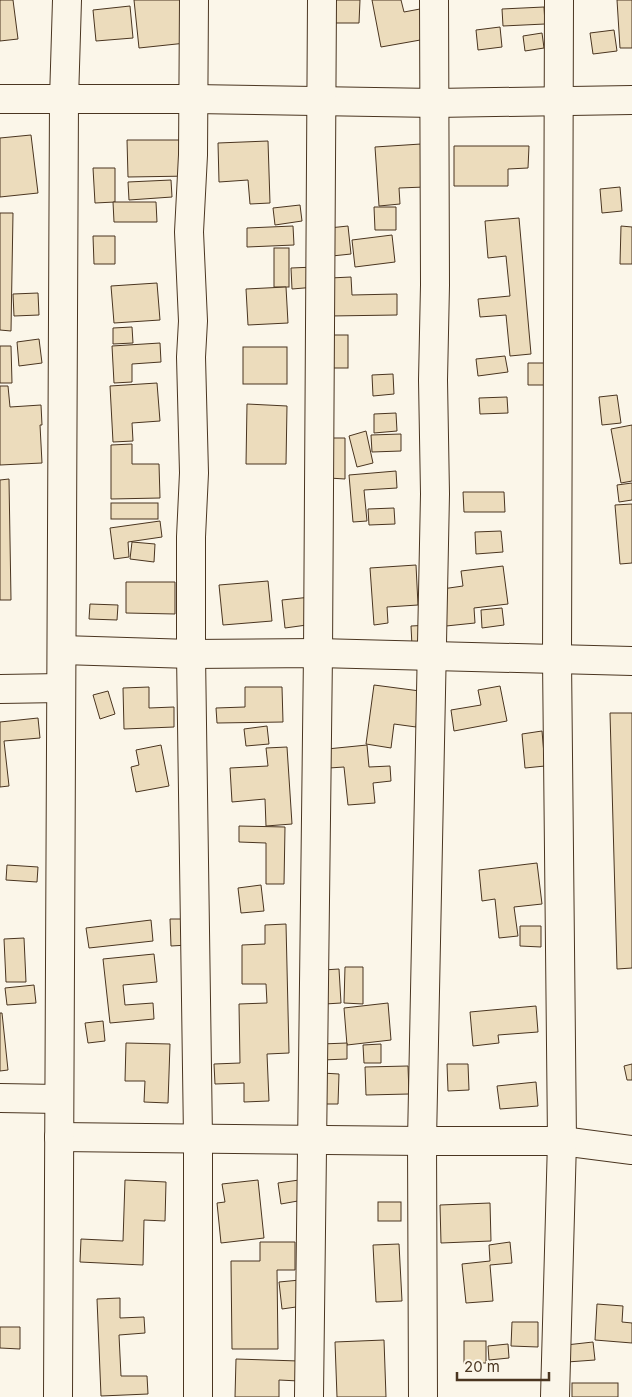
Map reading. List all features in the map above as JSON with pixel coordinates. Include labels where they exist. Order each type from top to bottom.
[{"type":"street","points":[[58,1397],[64,100],[67,0]]},
{"type":"street","points":[[194,0],[194,99],[189,232],[194,473],[191,538],[191,654],[198,1138],[198,1397]]},
{"type":"street","points":[[309,1397],[318,653],[322,0]]},
{"type":"street","points":[[423,1397],[422,1141],[435,494],[433,380],[435,285],[434,0]]},
{"type":"street","points":[[555,1397],[562,1141],[557,659],[559,0]]},
{"type":"street","points":[[0,99],[194,99],[435,103],[632,100]]},
{"type":"street","points":[[62,650],[191,654],[318,653],[632,661]]},
{"type":"street","points":[[0,689],[61,688]]},
{"type":"street","points":[[0,1098],[59,1099]]},
{"type":"street","points":[[59,1137],[562,1141],[632,1150]]},
{"type":"building","points":[[0,0],[13,0],[18,39],[0,41]]},
{"type":"building","points":[[134,0],[181,0],[186,43],[139,48]]},
{"type":"building","points":[[334,0],[360,0],[359,23],[333,23]]},
{"type":"building","points":[[372,0],[401,0],[404,12],[420,9],[426,39],[381,47]]},
{"type":"building","points":[[617,0],[632,0],[632,48],[620,48]]},
{"type":"building","points":[[130,6],[133,38],[96,41],[93,10]]},
{"type":"building","points":[[544,7],[545,24],[503,26],[502,9]]},
{"type":"building","points":[[500,27],[502,47],[478,50],[476,30]]},
{"type":"building","points":[[614,30],[617,51],[593,54],[590,33]]},
{"type":"building","points":[[542,33],[544,48],[525,51],[523,36]]},
{"type":"building","points":[[31,135],[38,193],[0,197],[0,138]]},
{"type":"building","points":[[127,140],[190,140],[191,176],[128,177]]},
{"type":"building","points":[[268,141],[270,203],[250,204],[248,180],[219,182],[218,143]]},
{"type":"building","points":[[421,144],[425,187],[399,188],[400,204],[379,206],[375,147]]},
{"type":"building","points":[[454,146],[529,146],[528,168],[508,169],[508,186],[454,186]]},
{"type":"building","points":[[93,168],[115,168],[115,202],[95,203]]},
{"type":"building","points":[[171,180],[172,197],[129,200],[128,182]]},
{"type":"building","points":[[620,187],[622,211],[602,213],[600,189]]},
{"type":"building","points":[[113,202],[156,202],[157,222],[114,222]]},
{"type":"building","points":[[300,205],[302,221],[275,225],[273,208]]},
{"type":"building","points":[[374,207],[396,207],[396,230],[375,230]]},
{"type":"building","points":[[0,213],[13,213],[11,331],[0,330]]},
{"type":"building","points":[[519,218],[531,354],[510,356],[506,315],[480,317],[478,299],[510,296],[506,256],[488,258],[485,221]]},
{"type":"building","points":[[293,226],[294,245],[247,247],[247,228]]},
{"type":"building","points":[[348,226],[351,254],[332,256],[329,228]]},
{"type":"building","points":[[621,226],[632,227],[632,264],[620,264]]},
{"type":"building","points":[[392,235],[395,262],[355,267],[352,240]]},
{"type":"building","points":[[93,236],[115,236],[115,264],[94,264]]},
{"type":"building","points":[[274,248],[289,248],[289,287],[274,287]]},
{"type":"building","points":[[315,267],[316,287],[292,289],[291,268]]},
{"type":"building","points":[[351,277],[352,295],[397,294],[397,315],[330,316],[330,278]]},
{"type":"building","points":[[157,283],[160,320],[114,323],[111,286]]},
{"type":"building","points":[[286,287],[288,323],[248,325],[246,289]]},
{"type":"building","points":[[38,293],[39,315],[14,316],[13,294]]},
{"type":"building","points":[[132,327],[133,343],[113,344],[113,328]]},
{"type":"building","points":[[329,335],[348,335],[348,368],[329,368]]},
{"type":"building","points":[[39,339],[42,363],[19,366],[17,342]]},
{"type":"building","points":[[160,343],[161,362],[132,364],[132,382],[114,383],[112,346]]},
{"type":"building","points":[[0,346],[11,346],[12,383],[0,383]]},
{"type":"building","points":[[243,347],[287,347],[287,384],[243,384]]},
{"type":"building","points":[[505,356],[508,372],[478,376],[476,359]]},
{"type":"building","points":[[528,363],[548,363],[549,385],[528,385]]},
{"type":"building","points":[[393,374],[394,394],[373,396],[372,375]]},
{"type":"building","points":[[157,383],[160,421],[132,423],[133,441],[113,442],[110,386]]},
{"type":"building","points":[[0,386],[8,386],[10,407],[41,405],[42,463],[0,465]]},
{"type":"building","points":[[617,395],[621,423],[602,425],[599,397]]},
{"type":"building","points":[[507,397],[508,413],[480,414],[479,398]]},
{"type":"building","points":[[247,404],[287,406],[286,464],[246,464]]},
{"type":"building","points":[[396,413],[397,431],[374,433],[374,414]]},
{"type":"building","points":[[632,425],[632,481],[621,483],[611,429]]},
{"type":"building","points":[[366,431],[373,463],[357,467],[349,436]]},
{"type":"building","points":[[401,434],[401,451],[372,452],[371,435]]},
{"type":"building","points":[[329,438],[345,438],[345,479],[329,478]]},
{"type":"building","points":[[132,444],[132,464],[159,464],[160,498],[111,499],[111,445]]},
{"type":"building","points":[[396,471],[397,488],[364,490],[367,521],[353,522],[349,475]]},
{"type":"building","points":[[9,479],[11,600],[0,600],[0,480]]},
{"type":"building","points":[[632,483],[632,500],[619,502],[617,485]]},
{"type":"building","points":[[463,492],[504,492],[505,512],[464,512]]},
{"type":"building","points":[[111,503],[158,503],[158,519],[111,519]]},
{"type":"building","points":[[632,504],[632,563],[620,564],[615,505]]},
{"type":"building","points":[[394,508],[395,524],[369,525],[368,509]]},
{"type":"building","points":[[160,521],[162,537],[128,542],[129,557],[114,559],[110,528]]},
{"type":"building","points":[[501,531],[503,552],[476,554],[475,532]]},
{"type":"building","points":[[132,542],[155,544],[154,562],[130,559]]},
{"type":"building","points":[[416,565],[418,605],[387,607],[388,623],[374,625],[370,568]]},
{"type":"building","points":[[503,566],[508,604],[474,608],[475,623],[446,626],[442,589],[463,586],[461,571]]},
{"type":"building","points":[[268,581],[272,621],[223,625],[219,585]]},
{"type":"building","points":[[126,582],[175,582],[175,614],[126,613]]},
{"type":"building","points":[[311,597],[314,624],[285,628],[282,600]]},
{"type":"building","points":[[90,604],[118,605],[117,620],[89,619]]},
{"type":"building","points":[[502,608],[504,625],[482,628],[481,610]]},
{"type":"building","points":[[431,625],[432,646],[412,646],[411,626]]},
{"type":"building","points":[[374,685],[420,691],[416,727],[394,724],[391,748],[366,744]]},
{"type":"building","points":[[500,686],[507,721],[454,731],[451,710],[481,705],[478,690]]},
{"type":"building","points":[[149,687],[149,708],[174,707],[174,727],[124,729],[123,688]]},
{"type":"building","points":[[245,687],[282,687],[283,722],[217,723],[216,708],[245,707]]},
{"type":"building","points":[[108,691],[115,714],[100,719],[93,695]]},
{"type":"building","points":[[610,713],[632,713],[632,968],[617,969]]},
{"type":"building","points":[[38,718],[40,738],[4,741],[9,786],[0,787],[0,722]]},
{"type":"building","points":[[267,726],[269,744],[246,746],[244,729]]},
{"type":"building","points":[[542,731],[545,766],[525,768],[522,734]]},
{"type":"building","points":[[161,745],[169,786],[136,792],[131,767],[139,765],[136,750]]},
{"type":"building","points":[[367,745],[369,767],[390,766],[391,781],[373,783],[375,803],[348,805],[344,767],[329,768],[327,749]]},
{"type":"building","points":[[287,747],[292,824],[266,826],[265,799],[232,802],[230,768],[268,766],[266,748]]},
{"type":"building","points":[[239,826],[285,827],[284,884],[266,884],[266,843],[239,842]]},
{"type":"building","points":[[537,863],[542,904],[514,907],[518,936],[499,938],[495,899],[482,901],[479,870]]},
{"type":"building","points":[[7,865],[38,867],[37,882],[6,880]]},
{"type":"building","points":[[261,885],[264,911],[241,913],[238,888]]},
{"type":"building","points":[[170,919],[187,919],[188,945],[171,946]]},
{"type":"building","points":[[151,920],[153,941],[89,948],[86,928]]},
{"type":"building","points":[[286,924],[289,1053],[267,1054],[269,1101],[244,1102],[244,1083],[215,1084],[214,1064],[240,1063],[239,1004],[267,1003],[266,984],[242,984],[242,945],[265,944],[265,925]]},
{"type":"building","points":[[520,926],[541,926],[541,947],[520,946]]},
{"type":"building","points":[[24,938],[26,982],[6,982],[4,939]]},
{"type":"building","points":[[154,954],[157,982],[123,985],[125,1005],[153,1003],[154,1019],[110,1023],[103,959]]},
{"type":"building","points":[[345,967],[363,967],[363,1004],[344,1003]]},
{"type":"building","points":[[339,969],[341,1003],[325,1004],[323,970]]},
{"type":"building","points":[[34,985],[36,1003],[7,1005],[5,988]]},
{"type":"building","points":[[388,1003],[391,1040],[347,1045],[344,1008]]},
{"type":"building","points":[[536,1006],[538,1032],[498,1035],[499,1043],[473,1046],[470,1012]]},
{"type":"building","points":[[0,1013],[2,1013],[8,1070],[0,1071]]},
{"type":"building","points":[[103,1021],[105,1041],[88,1043],[85,1023]]},
{"type":"building","points":[[126,1043],[170,1044],[168,1103],[144,1102],[145,1081],[125,1081]]},
{"type":"building","points":[[347,1043],[347,1059],[322,1060],[321,1044]]},
{"type":"building","points":[[381,1044],[381,1063],[364,1063],[363,1045]]},
{"type":"building","points":[[447,1064],[468,1064],[469,1090],[448,1091]]},
{"type":"building","points":[[632,1064],[632,1080],[627,1080],[624,1066]]},
{"type":"building","points":[[408,1066],[409,1094],[366,1095],[365,1067]]},
{"type":"building","points":[[322,1073],[339,1074],[338,1104],[321,1104]]},
{"type":"building","points":[[536,1082],[538,1106],[500,1109],[497,1086]]},
{"type":"building","points":[[306,1179],[309,1199],[281,1204],[278,1183]]},
{"type":"building","points":[[125,1180],[166,1182],[165,1221],[144,1220],[143,1265],[80,1262],[81,1239],[123,1241]]},
{"type":"building","points":[[258,1180],[264,1238],[221,1243],[217,1203],[225,1202],[222,1184]]},
{"type":"building","points":[[378,1202],[401,1202],[401,1221],[378,1221]]},
{"type":"building","points":[[490,1203],[491,1241],[441,1243],[440,1205]]},
{"type":"building","points":[[260,1242],[295,1242],[295,1270],[277,1270],[278,1349],[232,1349],[231,1261],[260,1261]]},
{"type":"building","points":[[510,1242],[512,1263],[490,1265],[493,1301],[466,1303],[462,1264],[490,1261],[489,1245]]},
{"type":"building","points":[[399,1244],[402,1301],[376,1302],[373,1245]]},
{"type":"building","points":[[300,1280],[303,1306],[282,1309],[279,1282]]},
{"type":"building","points":[[120,1298],[120,1318],[144,1317],[145,1333],[119,1335],[121,1376],[147,1376],[148,1394],[101,1396],[97,1299]]},
{"type":"building","points":[[597,1304],[623,1306],[622,1322],[632,1323],[632,1343],[595,1340]]},
{"type":"building","points":[[512,1322],[538,1322],[538,1347],[511,1346]]},
{"type":"building","points":[[0,1327],[20,1327],[20,1349],[0,1348]]},
{"type":"building","points":[[384,1340],[386,1397],[337,1397],[335,1342]]},
{"type":"building","points":[[464,1341],[486,1341],[486,1363],[464,1363]]},
{"type":"building","points":[[593,1342],[595,1360],[567,1362],[566,1345]]},
{"type":"building","points":[[508,1344],[509,1358],[489,1360],[488,1346]]},
{"type":"building","points":[[236,1359],[299,1361],[299,1381],[279,1380],[279,1397],[235,1397]]},
{"type":"building","points":[[572,1383],[618,1383],[618,1397],[572,1397]]}]
